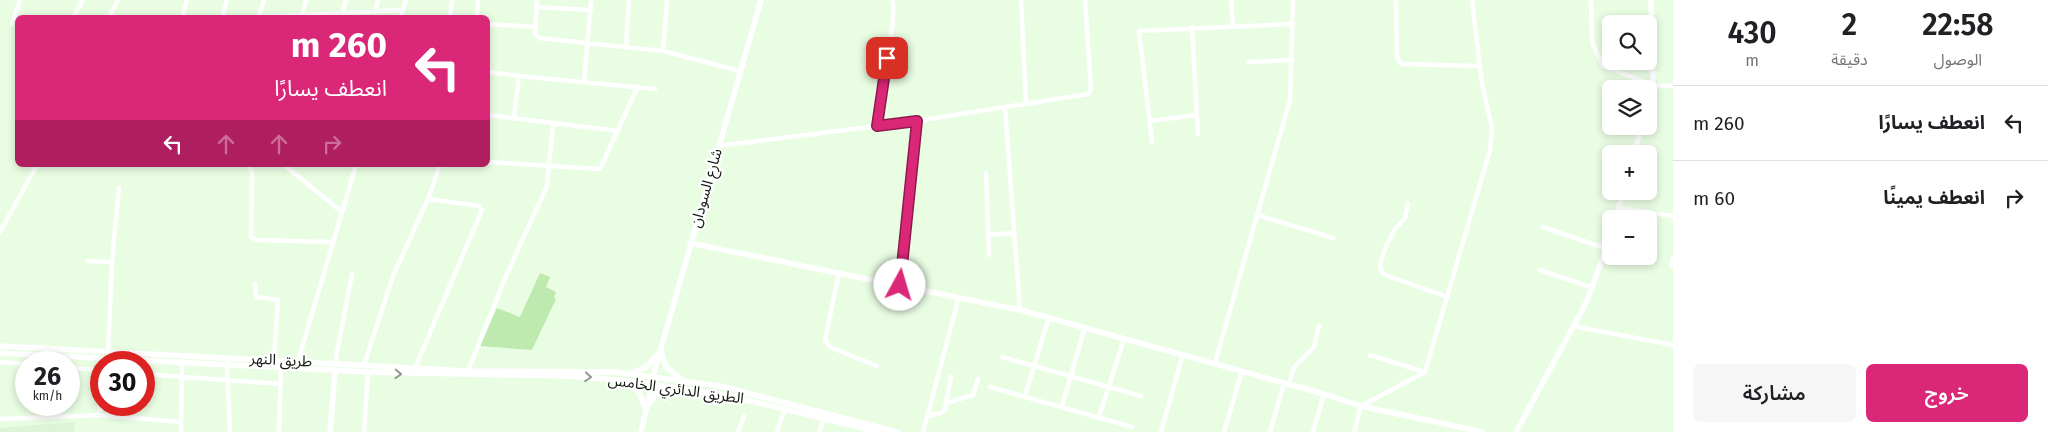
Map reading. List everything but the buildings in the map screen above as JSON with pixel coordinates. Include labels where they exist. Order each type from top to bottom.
[{"type":"main road","name":"شارع السودان","points":[[653,376],[761,0]]},
{"type":"main road","points":[[1651,0],[1653,80]]},
{"type":"main road","points":[[1619,208],[1621,200]]},
{"type":"main road","points":[[690,243],[1020,310],[1215,363],[1361,406],[1482,432]]},
{"type":"main road","points":[[1516,432],[1593,288],[1602,263]]},
{"type":"main road","name":"طريق النهر","points":[[0,346],[108,351]]},
{"type":"main road","points":[[627,373],[641,371],[649,365],[661,349]]},
{"type":"main road","points":[[661,349],[666,367],[683,380]]},
{"type":"main road","name":"طريق النهر","points":[[0,353],[90,359]]},
{"type":"main road","name":"طريق النهر","points":[[155,355],[280,367],[368,372],[469,373],[562,371]]},
{"type":"main road","name":"طريق النهر","points":[[155,361],[274,360],[469,373]]},
{"type":"main road","points":[[324,370],[334,381]]},
{"type":"main road","points":[[330,432],[334,370]]},
{"type":"main road","name":"الطريق الدائري الخامس","points":[[562,371],[591,370],[627,373],[720,386],[897,432]]},
{"type":"main road","points":[[334,381],[346,371]]},
{"type":"main road","name":"الطريق الدائري الخامس","points":[[469,373],[565,376],[652,384],[726,395],[825,417],[880,432]]},
{"type":"main road","points":[[619,380],[639,392],[645,409]]},
{"type":"main road","points":[[640,432],[652,384]]},
{"type":"main road","points":[[645,409],[655,396],[662,391],[678,388]]},
{"type":"street","points":[[12,24],[20,0]]},
{"type":"street","points":[[75,15],[83,0]]},
{"type":"street","points":[[110,15],[118,0]]},
{"type":"street","points":[[183,15],[188,0]]},
{"type":"street","points":[[223,15],[227,0]]},
{"type":"street","points":[[259,15],[264,0]]},
{"type":"street","points":[[306,0],[302,15],[342,15],[402,10]]},
{"type":"street","points":[[342,15],[346,0]]},
{"type":"street","points":[[375,12],[378,0]]},
{"type":"street","points":[[401,15],[406,0]]},
{"type":"street","points":[[450,15],[452,0]]},
{"type":"street","points":[[478,0],[478,15]]},
{"type":"street","points":[[537,0],[535,34],[539,38],[588,41],[663,51],[740,71]]},
{"type":"street","points":[[584,82],[591,0]]},
{"type":"street","points":[[626,45],[629,0]]},
{"type":"street","points":[[663,51],[667,0]]},
{"type":"street","points":[[877,126],[892,24],[894,3],[892,0]]},
{"type":"street","points":[[1021,0],[1026,104]]},
{"type":"street","points":[[718,146],[917,121],[1090,92],[1085,0]]},
{"type":"street","points":[[1231,0],[1232,26]]},
{"type":"street","points":[[1215,363],[1288,106],[1292,60],[1293,0]]},
{"type":"street","points":[[1396,0],[1397,57],[1401,64],[1480,66]]},
{"type":"street","points":[[1354,432],[1361,406],[1425,372],[1491,144],[1492,128],[1480,66],[1472,0]]},
{"type":"street","points":[[1591,0],[1592,42],[1603,66],[1640,80]]},
{"type":"street","points":[[536,6],[591,10]]},
{"type":"street","points":[[490,24],[535,27]]},
{"type":"street","points":[[1152,142],[1139,32],[1192,27],[1293,24]]},
{"type":"street","points":[[1192,27],[1198,134]]},
{"type":"street","points":[[1248,62],[1292,60]]},
{"type":"street","points":[[490,72],[655,88]]},
{"type":"street","points":[[514,117],[519,76]]},
{"type":"street","points":[[1657,85],[1673,86]]},
{"type":"street","points":[[490,162],[550,167],[600,168],[638,86]]},
{"type":"street","points":[[1005,107],[1020,310]]},
{"type":"street","points":[[490,115],[618,131]]},
{"type":"street","points":[[1150,121],[1197,115]]},
{"type":"street","points":[[900,285],[917,121]]},
{"type":"street","points":[[469,373],[506,276],[542,198],[550,167],[553,124]]},
{"type":"street","points":[[0,232],[36,167]]},
{"type":"street","points":[[250,167],[252,173],[251,237],[257,240],[331,242]]},
{"type":"street","points":[[286,167],[341,212]]},
{"type":"street","points":[[298,361],[331,242],[355,167]]},
{"type":"street","points":[[364,365],[393,276],[428,199],[439,167]]},
{"type":"street","points":[[986,173],[989,255]]},
{"type":"street","points":[[108,351],[112,262],[119,188]]},
{"type":"street","points":[[415,368],[482,210],[479,206],[428,199]]},
{"type":"street","points":[[1408,204],[1405,218],[1395,229],[1386,246],[1380,265],[1381,271],[1385,275],[1448,297]]},
{"type":"street","points":[[1619,208],[1673,216]]},
{"type":"street","points":[[1257,215],[1333,238]]},
{"type":"street","points":[[1543,228],[1602,247]]},
{"type":"street","points":[[988,235],[1014,233]]},
{"type":"street","points":[[1671,265],[1673,258]]},
{"type":"street","points":[[88,261],[112,262]]},
{"type":"street","points":[[1540,270],[1593,288]]},
{"type":"street","points":[[335,363],[352,274]]},
{"type":"street","points":[[839,274],[825,340],[830,347],[877,366]]},
{"type":"street","points":[[255,284],[256,297],[278,300],[274,360]]},
{"type":"street","points":[[923,432],[959,297]]},
{"type":"street","points":[[1025,396],[1049,317]]},
{"type":"street","points":[[1270,432],[1294,366],[1314,348],[1319,326]]},
{"type":"street","points":[[1573,326],[1673,345]]},
{"type":"street","points":[[1062,406],[1085,327]]},
{"type":"street","points":[[1099,417],[1124,339]]},
{"type":"street","points":[[1161,432],[1183,354]]},
{"type":"street","points":[[1370,355],[1425,372]]},
{"type":"street","points":[[1002,357],[1141,396]]},
{"type":"street","points":[[181,432],[182,361]]},
{"type":"street","points":[[226,361],[230,432]]},
{"type":"street","points":[[0,362],[15,363]]},
{"type":"street","points":[[279,432],[280,367]]},
{"type":"street","points":[[1224,432],[1242,371]]},
{"type":"street","points":[[364,432],[368,372]]},
{"type":"street","points":[[155,375],[227,382],[280,384]]},
{"type":"street","points":[[928,416],[941,413],[947,403],[951,376]]},
{"type":"street","points":[[947,403],[973,395],[978,379]]},
{"type":"street","points":[[990,386],[1132,427]]},
{"type":"street","points":[[1313,432],[1324,394]]},
{"type":"street","points":[[777,432],[785,408]]},
{"type":"street","points":[[0,419],[90,415]]},
{"type":"street","points":[[111,416],[181,422]]},
{"type":"street","points":[[738,432],[744,416]]},
{"type":"street","points":[[819,432],[825,417]]},
{"type":"shaded area","points":[[75,422],[74,432],[0,432],[0,428]]},
{"type":"green space","points":[[540,273],[550,277],[546,287],[556,292],[554,297],[556,299],[532,350],[480,346],[497,308],[520,317]]},
{"type":"route","points":[[887,58],[877,126],[917,121],[900,285]]}]
